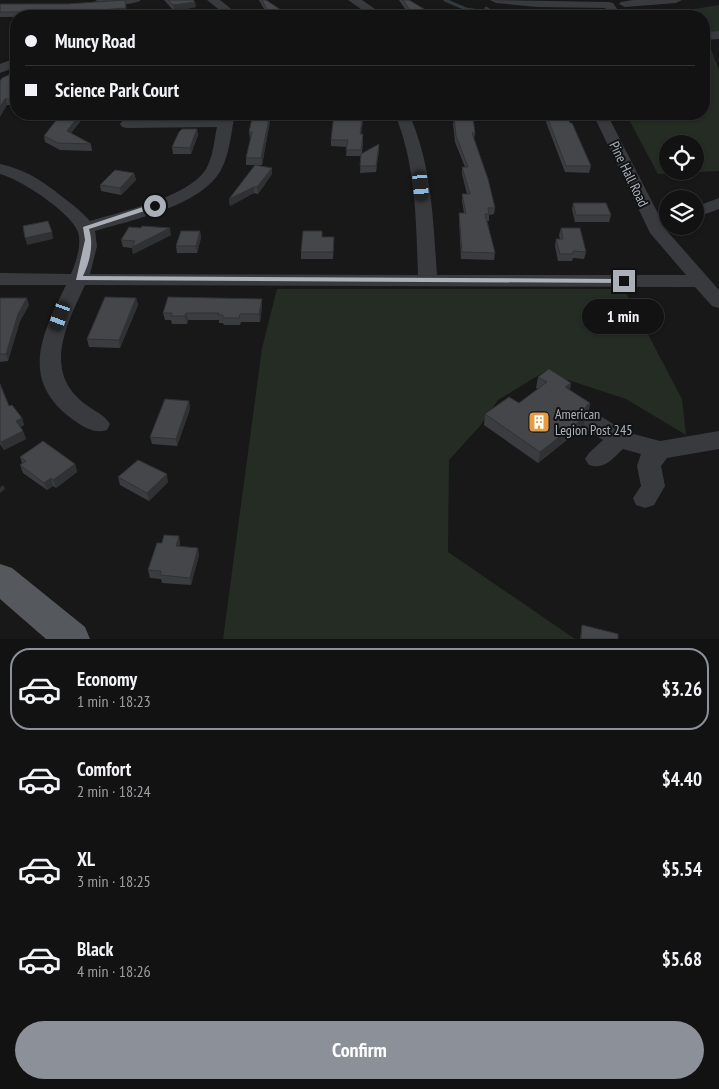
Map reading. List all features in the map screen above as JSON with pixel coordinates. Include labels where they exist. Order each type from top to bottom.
[{"type":"main road","points":[[0,578],[72,639]]},
{"type":"street","points":[[85,3],[135,0]]},
{"type":"street","points":[[213,0],[226,10]]},
{"type":"street","points":[[354,0],[370,10]]},
{"type":"street","points":[[496,0],[542,4],[609,5],[612,10]]},
{"type":"street","points":[[625,4],[676,0]]},
{"type":"street","points":[[127,124],[194,120]]},
{"type":"street","points":[[86,228],[172,200],[202,184],[208,178],[215,165],[226,120]]},
{"type":"street","points":[[405,120],[414,142],[419,168],[428,280]]},
{"type":"street","name":"Pine Hall Road","points":[[603,120],[659,217]]},
{"type":"street","points":[[0,169],[19,173],[34,182],[80,220],[86,228],[88,240],[85,264],[60,316],[52,339],[48,360],[52,378],[63,397],[75,410],[99,424]]},
{"type":"street","points":[[704,209],[719,203]]},
{"type":"street","name":"Pine Hall Road","points":[[665,235],[668,244],[719,302]]},
{"type":"street","points":[[0,279],[701,281]]},
{"type":"street","points":[[594,423],[619,439],[660,450],[719,440]]},
{"type":"street","points":[[597,459],[619,439]]},
{"type":"street","points":[[644,498],[653,486],[649,466],[651,458],[660,450]]},
{"type":"shaded area","points":[[719,5],[719,33],[710,33],[710,10],[688,10]]},
{"type":"shaded area","points":[[710,46],[719,70],[719,171],[704,172],[704,135],[659,135],[659,174],[629,120],[710,120]]},
{"type":"shaded area","points":[[277,289],[624,289],[682,399],[686,435],[626,399],[544,372],[498,400],[480,426],[449,460],[448,552],[575,639],[223,639],[262,348]]},
{"type":"building","points":[[125,0],[126,8],[98,10],[10,10],[10,12],[0,12],[0,4],[68,4]]},
{"type":"building","points":[[168,0],[193,0],[195,2],[173,5]]},
{"type":"building","points":[[262,0],[266,0],[281,10],[267,10]]},
{"type":"building","points":[[403,0],[409,0],[426,10],[410,10]]},
{"type":"building","points":[[10,74],[10,99],[5,99],[0,107],[0,81]]},
{"type":"building","points":[[56,120],[75,120],[67,131],[91,144],[58,143],[44,136]]},
{"type":"building","points":[[252,120],[269,120],[261,158],[246,158],[252,132],[249,132]]},
{"type":"building","points":[[333,120],[362,120],[360,134],[363,134],[361,150],[346,150],[348,140],[331,140]]},
{"type":"building","points":[[454,120],[473,120],[475,133],[472,133],[488,179],[495,208],[488,208],[489,214],[485,214],[495,253],[462,252],[459,213],[466,213],[462,194],[470,194],[462,167],[468,167],[456,136]]},
{"type":"building","points":[[548,120],[569,120],[572,123],[591,166],[566,166]]},
{"type":"building","points":[[182,129],[197,129],[190,148],[172,147]]},
{"type":"building","points":[[379,144],[376,166],[360,166],[361,154]]},
{"type":"building","points":[[255,165],[272,168],[257,187],[229,199]]},
{"type":"building","points":[[115,170],[134,173],[120,188],[100,185]]},
{"type":"building","points":[[573,203],[606,203],[611,215],[576,215]]},
{"type":"building","points":[[48,221],[52,232],[25,238],[23,226]]},
{"type":"building","points":[[142,226],[170,228],[132,247],[135,241],[121,240],[129,227],[141,228]]},
{"type":"building","points":[[561,228],[580,228],[586,252],[573,251],[573,254],[560,254],[556,239],[563,239]]},
{"type":"building","points":[[181,231],[200,231],[196,246],[176,246]]},
{"type":"building","points":[[303,231],[322,231],[322,237],[334,237],[333,252],[301,252]]},
{"type":"building","points":[[105,297],[136,298],[119,340],[87,339]]},
{"type":"building","points":[[168,297],[262,299],[259,314],[240,314],[239,318],[223,318],[223,315],[218,315],[219,313],[186,313],[185,316],[171,316],[172,313],[163,313]]},
{"type":"building","points":[[0,298],[27,298],[18,314],[6,354],[0,354]]},
{"type":"building","name":"American Legion Post 245","points":[[549,369],[571,383],[565,387],[590,403],[584,411],[586,416],[540,452],[485,414],[509,397],[519,403],[547,382],[538,377]]},
{"type":"building","points":[[0,384],[9,406],[12,405],[22,418],[16,421],[23,431],[1,442],[0,440]]},
{"type":"building","points":[[165,399],[189,401],[176,439],[150,437]]},
{"type":"building","points":[[43,441],[75,464],[53,480],[51,478],[44,483],[20,465],[26,461],[20,457]]},
{"type":"building","points":[[138,460],[167,474],[147,493],[118,477]]},
{"type":"building","points":[[164,535],[179,536],[176,546],[198,548],[190,578],[160,575],[161,571],[148,570],[157,543],[162,543]]},
{"type":"building","points":[[582,625],[618,634],[618,639],[581,639]]},
{"type":"waterway","points":[[445,0],[473,10]]},
{"type":"place","name":"American Legion Post 245","points":[[539,422]]},
{"type":"route","points":[[155,206],[86,228],[88,240],[85,264],[79,279],[624,281]]}]
